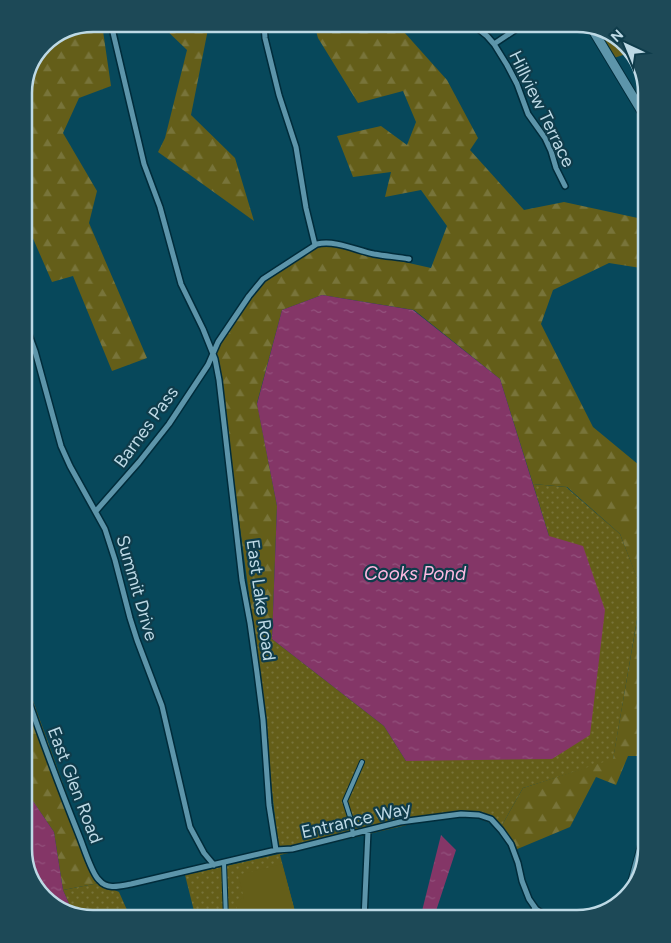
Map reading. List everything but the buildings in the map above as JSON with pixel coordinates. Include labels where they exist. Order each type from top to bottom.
[{"type":"street","name":"East Lake Road","points":[[112,32],[144,164],[160,207],[181,284],[203,330],[219,380],[242,573],[263,720],[269,805],[276,850]]},
{"type":"street","points":[[265,32],[284,115],[296,147],[306,208],[315,245],[324,242],[335,243],[374,254],[409,259]]},
{"type":"street","name":"Hillview Terrace","points":[[483,33],[494,44],[507,65],[517,84],[528,114],[548,145],[565,186]]},
{"type":"street","points":[[494,44],[511,33]]},
{"type":"street","points":[[597,36],[638,105]]},
{"type":"street","name":"Barnes Pass","points":[[96,512],[169,424],[208,365],[218,342],[235,314],[249,296],[263,279],[315,245]]},
{"type":"street","name":"Summit Drive","points":[[33,345],[61,446],[105,529],[116,560],[132,625],[162,706],[190,827],[204,853],[214,865]]},
{"type":"street","name":"East Glen Road","points":[[32,710],[57,781],[91,866],[98,880],[106,886],[110,886]]},
{"type":"street","name":"Entrance Way","points":[[110,886],[131,884],[276,850],[292,849],[400,822],[461,814],[479,815],[491,819],[511,844],[529,899],[538,910]]},
{"type":"street","points":[[364,910],[368,831]]},
{"type":"lane","points":[[353,835],[345,801],[362,762]]},
{"type":"lane","points":[[224,862],[226,910]]},
{"type":"green space","points":[[103,32],[111,86],[79,98],[63,133],[97,191],[89,223],[147,358],[112,371],[73,276],[52,282],[33,238],[33,89],[35,77],[43,59],[59,43],[81,34]]},
{"type":"green space","points":[[168,32],[207,32],[191,115],[235,158],[254,221],[158,152],[165,138],[187,50]]},
{"type":"green space","points":[[316,32],[405,33],[447,80],[478,138],[470,150],[524,210],[564,202],[638,218],[638,268],[609,263],[553,290],[541,324],[593,427],[638,464],[638,581],[620,534],[567,487],[533,484],[500,379],[414,310],[322,295],[282,310],[257,403],[277,506],[272,639],[256,646],[216,349],[259,281],[320,243],[431,268],[447,226],[421,190],[385,197],[391,172],[353,177],[337,136],[381,126],[407,145],[416,122],[403,91],[358,103]]},
{"type":"green space","points":[[533,484],[566,487],[620,534],[638,580],[638,613],[613,760],[523,788],[501,827],[462,812],[280,855],[295,910],[194,910],[185,875],[279,854],[256,646],[272,639],[384,726],[406,761],[549,536]]},
{"type":"green space","points":[[638,614],[638,756],[628,756],[616,785],[596,777],[570,827],[515,850],[501,827],[523,788],[613,759]]},
{"type":"green space","points":[[32,699],[99,883],[63,890],[54,832],[32,800]]},
{"type":"green space","points":[[282,864],[295,910],[238,910],[235,901],[244,898],[238,875]]},
{"type":"green space","points":[[99,883],[119,892],[127,910],[89,910],[74,907],[70,905],[63,890]]},
{"type":"water","name":"Cooks Pond","points":[[322,295],[413,310],[500,379],[549,536],[583,546],[605,610],[590,735],[552,759],[406,761],[384,726],[272,639],[277,506],[257,404],[282,310]]},
{"type":"water","points":[[32,800],[54,832],[63,890],[70,905],[53,895],[37,873],[32,850]]},
{"type":"water","points":[[441,835],[456,850],[436,910],[422,910]]}]
